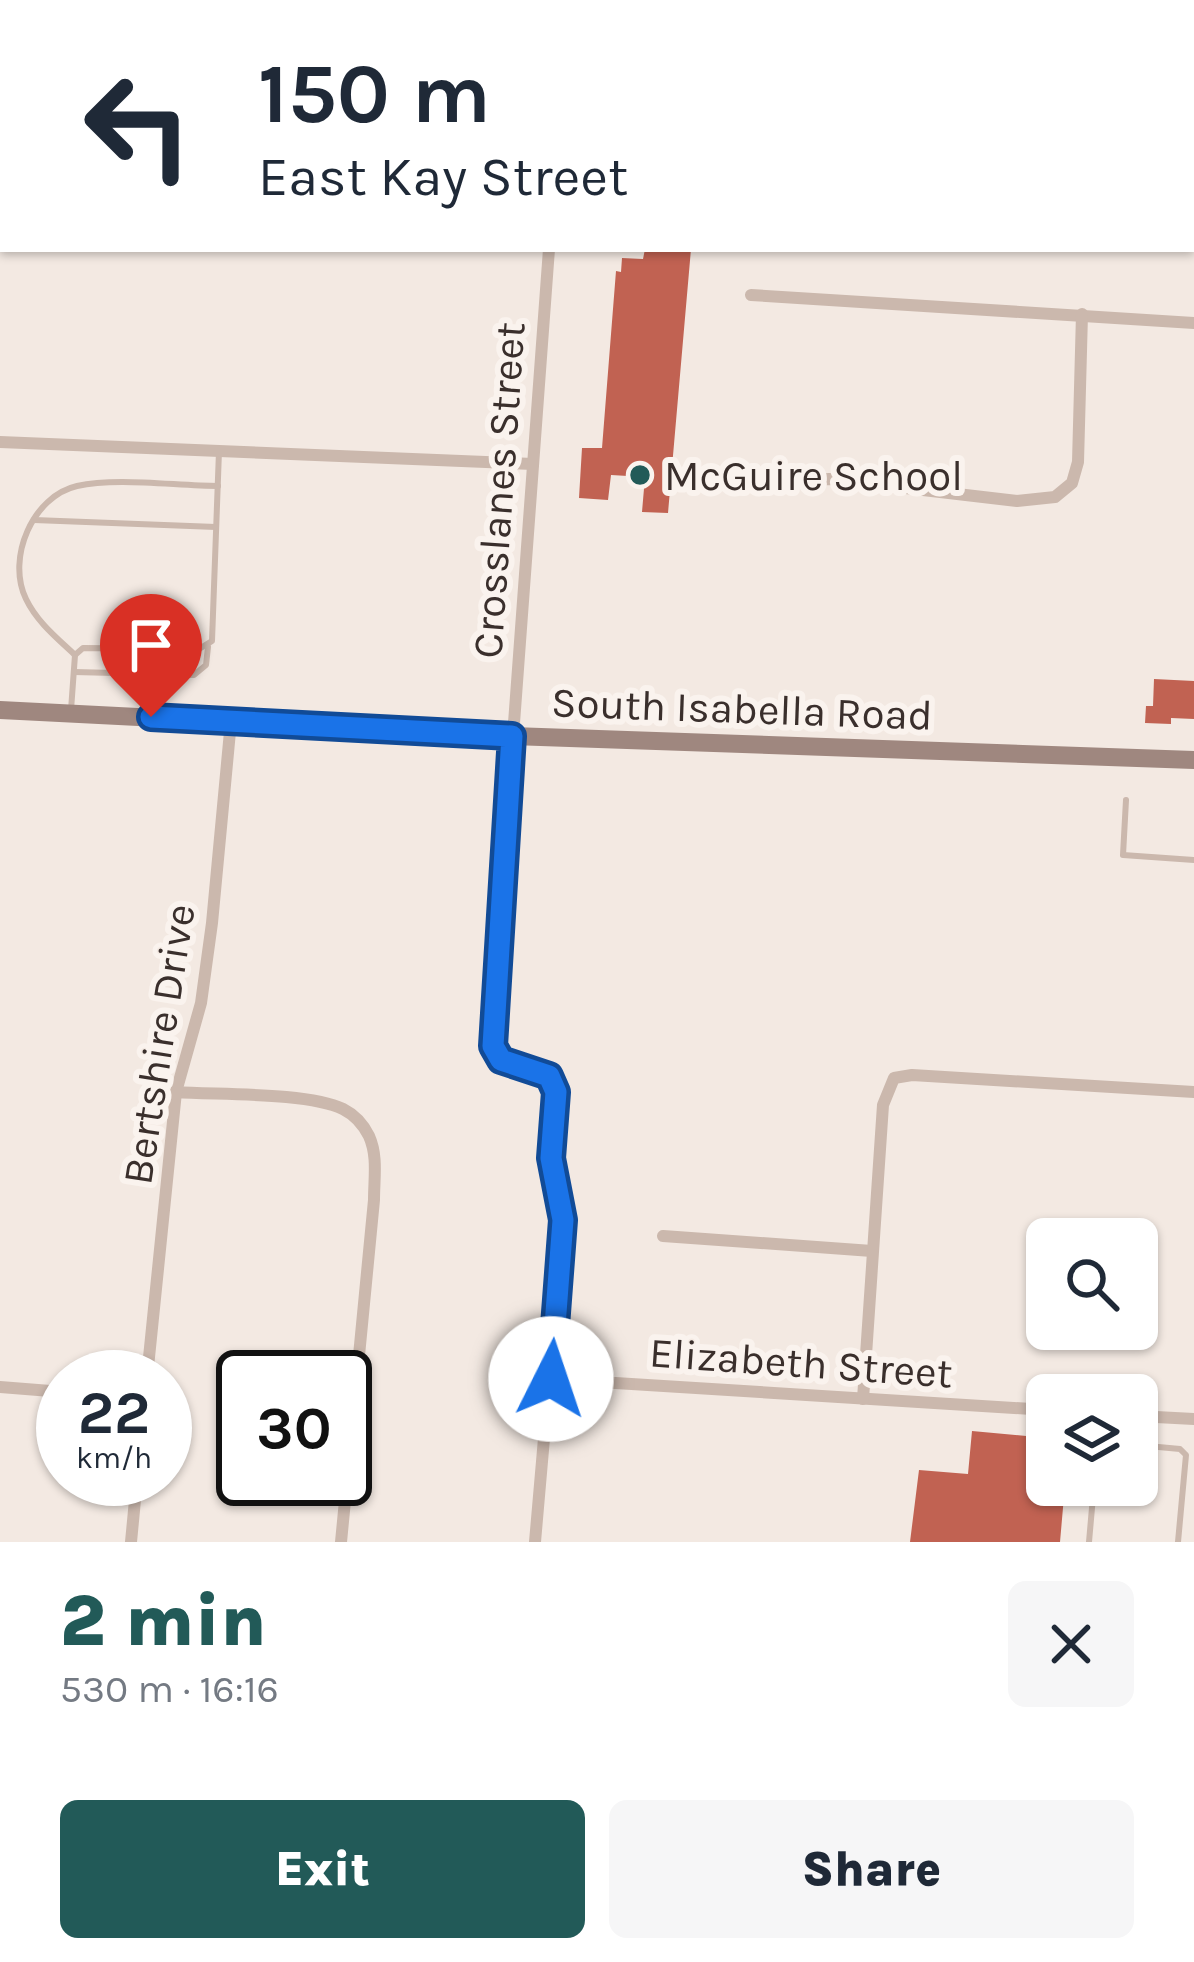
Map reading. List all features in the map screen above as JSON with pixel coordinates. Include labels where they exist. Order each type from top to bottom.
[{"type":"main road","name":"South Isabella Road","points":[[0,710],[512,736],[1194,760]]},
{"type":"street","name":"Crosslanes Street","points":[[549,252],[493,1046],[501,1060],[549,1076],[556,1092],[551,1158],[563,1220],[551,1379]]},
{"type":"street","points":[[751,295],[1194,323]]},
{"type":"street","points":[[744,486],[829,479],[1017,501],[1054,497],[1072,483],[1078,462],[1082,314]]},
{"type":"street","points":[[0,442],[533,464]]},
{"type":"street","name":"Bertshire Drive","points":[[150,1350],[176,1092],[201,1003],[231,721]]},
{"type":"street","points":[[863,1399],[883,1106],[895,1078],[912,1075],[1194,1092]]},
{"type":"street","points":[[176,1092],[317,1102],[344,1109],[361,1122],[375,1153],[341,1542]]},
{"type":"street","points":[[663,1236],[872,1251]]},
{"type":"street","points":[[536,1542],[551,1379]]},
{"type":"street","name":"Elizabeth Street","points":[[551,1379],[1026,1409]]},
{"type":"street","points":[[0,1387],[36,1390]]},
{"type":"street","points":[[1158,1417],[1194,1419]]},
{"type":"street","points":[[131,1542],[134,1506]]},
{"type":"lane","points":[[74,672],[194,675],[206,664],[212,641],[219,452]]},
{"type":"lane","points":[[75,655],[38,620],[23,594],[21,570],[32,520],[49,498],[79,485],[218,486]]},
{"type":"lane","points":[[32,520],[216,526]]},
{"type":"lane","points":[[71,713],[75,655],[83,648],[208,647]]},
{"type":"lane","points":[[1126,800],[1123,855],[1194,860]]},
{"type":"lane","points":[[1158,1447],[1180,1449],[1186,1455],[1178,1542]]},
{"type":"lane","points":[[1089,1542],[1092,1506]]},
{"type":"building","points":[[644,252],[691,252],[668,513],[642,512],[645,477],[611,475],[608,500],[579,498],[582,448],[602,448],[616,271],[621,272],[622,258],[643,259]]},
{"type":"building","points":[[1154,679],[1194,681],[1194,719],[1145,723],[1146,706],[1153,706]]},
{"type":"building","points":[[972,1431],[1026,1436],[1026,1506],[1063,1506],[1060,1542],[910,1542],[919,1470],[968,1474]]},
{"type":"place","name":"McGuire School","points":[[640,475]]},
{"type":"route","points":[[151,717],[512,736],[493,1046],[501,1060],[549,1076],[556,1092],[551,1158],[563,1220],[551,1379]]}]
